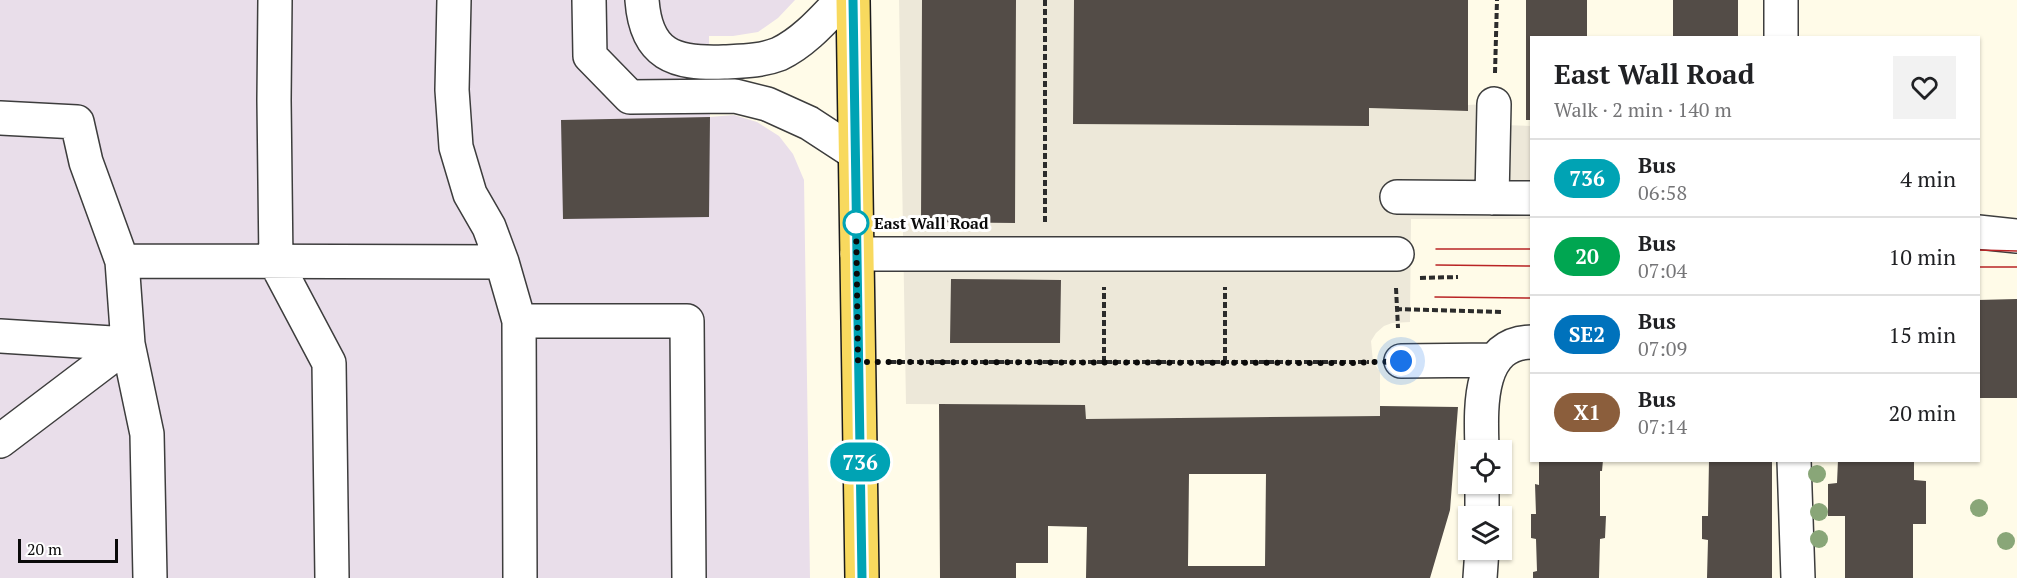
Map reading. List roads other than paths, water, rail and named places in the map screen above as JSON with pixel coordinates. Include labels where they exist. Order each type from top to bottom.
[{"type":"main road","points":[[853,0],[862,578]]},
{"type":"street","points":[[275,0],[276,263],[328,363],[332,578]]},
{"type":"street","points":[[454,0],[453,90],[456,147],[470,194],[489,226],[519,321],[520,578]]},
{"type":"street","points":[[588,0],[590,56],[630,97],[735,96],[767,104],[809,123],[855,153]]},
{"type":"street","points":[[642,0],[644,19],[652,40],[667,54],[683,62],[717,63],[754,61],[778,54],[797,44],[842,0]]},
{"type":"street","points":[[1781,0],[1781,36]]},
{"type":"street","points":[[1492,198],[1494,104]]},
{"type":"street","points":[[0,118],[77,122],[86,162],[122,261],[128,344],[147,434],[150,578]]},
{"type":"street","points":[[1397,197],[1530,198]]},
{"type":"street","points":[[1980,232],[2017,236]]},
{"type":"street","points":[[856,254],[1226,254],[1404,266]]},
{"type":"street","points":[[122,261],[502,262]]},
{"type":"street","points":[[519,321],[687,321],[689,578]]},
{"type":"street","points":[[0,336],[128,344]]},
{"type":"street","points":[[1482,440],[1482,398],[1485,378],[1495,360],[1506,348],[1520,342],[1530,342]]},
{"type":"street","points":[[0,441],[128,344]]},
{"type":"street","points":[[1401,361],[1495,360]]},
{"type":"street","points":[[1794,462],[1798,578]]},
{"type":"street","points":[[1480,578],[1481,560]]},
{"type":"tram line","points":[[1436,249],[1530,249]]},
{"type":"tram line","points":[[1980,250],[2017,251]]},
{"type":"tram line","points":[[1436,265],[1530,266]]},
{"type":"tram line","points":[[1980,267],[2017,267]]},
{"type":"tram line","points":[[1435,297],[1530,298]]},
{"type":"place","name":"East Wall Road","points":[[856,223]]}]
